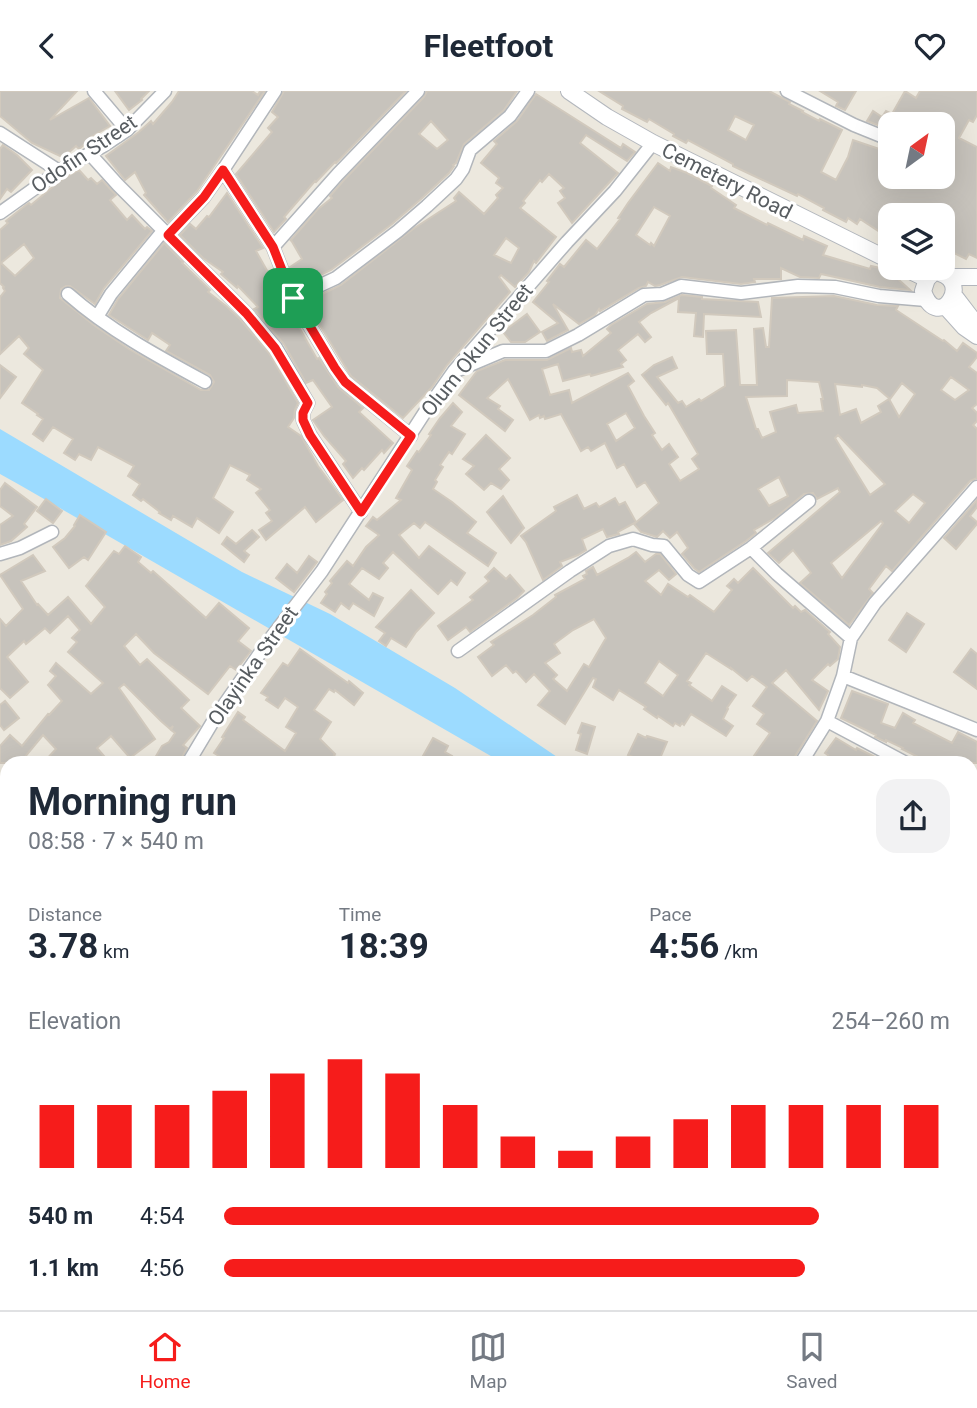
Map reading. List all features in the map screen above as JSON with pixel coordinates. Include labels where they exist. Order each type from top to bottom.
[{"type":"main road","name":"Cemetery Road","points":[[569,91],[607,117],[653,143],[878,255]]},
{"type":"main road","name":"Cemetery Road","points":[[581,91],[611,112],[662,140],[878,248]]},
{"type":"main road","points":[[926,280],[923,291],[926,300],[937,307],[952,292],[977,277]]},
{"type":"main road","points":[[937,280],[952,292],[977,322]]},
{"type":"main road","points":[[952,292],[977,288]]},
{"type":"main road","points":[[952,292],[964,327],[977,336]]},
{"type":"street","points":[[94,91],[127,130]]},
{"type":"street","name":"Odofin Street","points":[[0,213],[59,171],[127,130],[165,91]]},
{"type":"street","points":[[97,317],[111,294],[165,233],[204,197],[275,91]]},
{"type":"street","points":[[273,247],[418,91]]},
{"type":"street","points":[[293,298],[336,278],[427,206],[456,180],[470,150],[510,116],[528,91]]},
{"type":"street","points":[[787,91],[878,135]]},
{"type":"street","points":[[0,133],[59,171]]},
{"type":"street","name":"Olum Okun Street","points":[[322,571],[454,371],[615,191],[653,143]]},
{"type":"street","points":[[90,154],[246,313],[275,348],[308,403],[303,420],[310,435],[361,512]]},
{"type":"street","points":[[223,170],[273,247],[293,298],[335,368],[345,382],[411,436]]},
{"type":"street","points":[[454,371],[503,351],[546,351],[644,295],[662,294],[681,286],[741,293],[798,286],[835,288],[879,296],[926,300]]},
{"type":"street","points":[[68,294],[97,317],[155,355],[205,382]]},
{"type":"street","points":[[805,756],[827,721],[843,675],[851,638],[875,603],[977,487]]},
{"type":"street","points":[[458,651],[570,571],[610,546],[633,538],[664,546],[688,575],[699,582],[751,548],[809,501]]},
{"type":"street","points":[[0,554],[20,548],[52,532]]},
{"type":"street","points":[[751,548],[851,638]]},
{"type":"street","name":"Olayinka Street","points":[[192,756],[267,643],[322,571]]},
{"type":"street","points":[[843,675],[977,730]]},
{"type":"street","points":[[827,721],[893,756]]},
{"type":"water","points":[[0,429],[242,572],[330,614],[455,688],[556,756],[491,756],[0,474]]},
{"type":"building","points":[[0,91],[77,91],[50,120],[89,98],[110,126],[91,137],[79,149],[76,146],[66,155],[60,156],[32,143],[0,116]]},
{"type":"building","points":[[115,91],[149,91],[129,110]]},
{"type":"building","points":[[179,91],[252,91],[258,95],[260,91],[265,91],[197,191],[168,222],[144,195],[146,193],[135,172],[125,180],[106,156],[151,121],[153,124]]},
{"type":"building","points":[[284,91],[406,91],[315,181],[274,232],[236,174],[272,132],[268,128],[278,117],[272,112]]},
{"type":"building","points":[[427,91],[517,91],[504,110],[464,144],[449,173],[421,199],[331,270],[298,286],[290,267],[302,259],[290,241]],"holes":[[[431,121],[448,140],[437,149],[419,134]]]},
{"type":"building","points":[[599,91],[769,91],[802,112],[842,130],[821,172],[836,180],[853,140],[878,149],[878,189],[956,189],[956,112],[893,112],[905,91],[916,98],[920,91],[977,91],[977,115],[973,122],[969,120],[959,138],[977,147],[977,258],[969,254],[966,259],[955,254],[955,203],[878,203],[878,231],[860,219],[857,224],[848,218],[846,222],[798,194],[797,196],[733,166],[688,140],[686,143],[673,136],[674,134],[649,119],[647,122],[622,109],[623,106]],"holes":[[[735,116],[754,125],[746,140],[728,130]]]},
{"type":"building","points":[[820,91],[856,91],[845,110],[836,106],[838,102]]},
{"type":"building","points":[[536,94],[621,148],[623,144],[635,152],[627,161],[586,135],[580,143],[618,173],[572,223],[558,203],[565,198],[560,191],[564,188],[549,174],[542,182],[540,180],[520,208],[556,237],[515,287],[501,275],[499,277],[510,292],[403,418],[351,376],[313,314],[315,312],[308,301],[341,285],[413,229],[456,201],[454,198],[459,192],[484,214],[503,188],[496,183],[499,178],[481,163],[497,144],[494,141],[517,121]],"holes":[[[506,238],[519,248],[511,263],[494,255]]]},
{"type":"building","points":[[873,111],[878,114],[878,125],[867,121]]},
{"type":"building","points":[[3,145],[32,170],[11,192],[7,189],[0,199],[0,149]]},
{"type":"building","points":[[658,163],[670,171],[671,167],[712,186],[711,188],[736,205],[734,208],[767,225],[768,223],[803,240],[804,236],[827,246],[823,255],[870,269],[871,266],[878,268],[878,280],[899,280],[910,290],[880,287],[821,274],[819,278],[800,277],[781,268],[781,279],[754,279],[755,282],[741,284],[682,277],[655,286],[648,282],[646,286],[600,311],[599,309],[595,315],[579,324],[553,304],[568,330],[547,341],[542,332],[558,323],[533,302],[560,264],[564,267],[586,240],[597,249],[620,219],[618,218]],"holes":[[[654,207],[670,216],[654,246],[636,235]]]},
{"type":"building","points":[[79,170],[88,180],[91,178],[97,184],[102,180],[116,195],[110,200],[127,220],[132,215],[145,229],[147,227],[152,231],[104,288],[95,304],[70,286],[61,289],[60,298],[129,349],[201,390],[209,390],[214,382],[210,375],[166,351],[170,345],[152,333],[148,340],[109,315],[118,299],[164,243],[210,290],[208,292],[240,319],[269,353],[298,403],[288,427],[301,436],[318,466],[343,500],[316,522],[305,507],[266,540],[259,530],[272,521],[266,513],[270,510],[256,493],[261,489],[247,480],[250,475],[230,465],[213,498],[233,512],[219,533],[197,518],[192,527],[173,516],[171,520],[143,499],[141,501],[133,495],[140,484],[128,476],[134,466],[98,447],[91,460],[79,454],[75,460],[64,453],[73,439],[53,427],[43,441],[33,434],[43,419],[22,403],[43,370],[24,354],[29,348],[19,336],[0,354],[0,297],[5,291],[0,283],[0,230],[8,223],[6,221],[29,203],[31,205],[61,180]],"holes":[[[24,244],[34,258],[15,276],[1,263]]]},
{"type":"building","points":[[227,193],[263,248],[256,251],[317,359],[319,358],[338,387],[363,408],[359,412],[393,443],[353,478],[343,464],[346,461],[313,420],[332,407],[313,380],[306,383],[284,344],[254,309],[258,307],[180,235],[190,224],[196,229]]},
{"type":"building","points":[[682,295],[702,299],[758,302],[761,317],[704,314],[703,337],[694,336],[696,313],[678,312],[679,298],[639,322],[651,337],[645,342],[638,334],[618,350],[626,360],[621,364],[623,367],[563,381],[558,364],[542,369],[550,395],[569,390],[572,403],[628,373],[634,381],[628,386],[655,433],[652,435],[662,450],[669,444],[678,457],[669,464],[680,481],[699,469],[692,459],[698,454],[668,403],[666,405],[642,375],[654,365],[672,357],[677,368],[657,377],[678,403],[682,401],[686,407],[699,399],[701,401],[725,386],[723,354],[707,354],[706,331],[736,330],[740,385],[757,385],[754,329],[763,328],[766,347],[769,347],[772,298],[834,296],[877,305],[898,306],[896,310],[957,351],[963,343],[977,353],[969,367],[977,373],[977,404],[972,408],[977,413],[977,421],[973,425],[977,429],[977,478],[970,481],[892,571],[886,566],[869,589],[873,593],[849,625],[800,583],[811,573],[793,550],[779,563],[768,553],[840,492],[838,488],[817,499],[813,493],[804,494],[775,518],[754,530],[756,533],[746,541],[699,572],[682,554],[688,548],[677,532],[670,538],[663,531],[657,537],[641,532],[634,524],[659,503],[645,482],[637,487],[624,464],[617,468],[605,443],[591,451],[588,447],[581,451],[561,414],[545,419],[539,415],[530,420],[508,379],[487,398],[500,406],[498,409],[513,420],[505,431],[459,395],[477,371],[505,360],[547,360],[571,348],[572,352],[581,350],[583,356],[611,333],[607,329],[611,325],[647,304],[665,302]],"holes":[[[951,377],[969,390],[955,400],[941,390]],[[787,380],[819,382],[823,411],[798,413],[796,405],[770,412],[776,432],[762,438],[756,429],[746,397],[787,396]],[[902,383],[915,394],[899,417],[889,399],[878,406],[881,412],[861,423],[856,409],[840,415],[835,384],[877,388],[890,399]],[[626,413],[635,428],[616,441],[607,424]],[[838,435],[885,484],[870,495],[835,438]],[[779,477],[788,496],[769,506],[758,489]],[[913,494],[925,503],[909,523],[895,511]],[[881,521],[883,523],[842,578],[831,563]]]},
{"type":"building","points":[[527,314],[540,332],[525,342],[511,342],[503,332]]},
{"type":"building","points":[[0,365],[16,377],[0,398]]},
{"type":"building","points":[[453,403],[462,412],[451,426],[465,434],[452,454],[449,452],[440,465],[443,467],[433,489],[476,522],[467,533],[496,553],[488,566],[425,522],[420,528],[414,523],[399,535],[419,558],[429,546],[465,573],[457,585],[451,580],[438,594],[393,552],[383,563],[388,568],[379,579],[362,568],[349,584],[369,600],[373,593],[383,598],[374,616],[353,603],[349,609],[341,603],[335,612],[321,603],[332,583],[330,581],[347,561],[353,566],[366,547],[379,535],[366,526],[373,517],[377,520],[401,500],[396,498],[412,470],[407,466]]},
{"type":"building","points":[[486,435],[510,458],[499,469],[509,480],[501,489],[491,483],[484,490],[466,474],[474,466],[463,459]]},
{"type":"building","points":[[5,483],[37,507],[24,524],[27,527],[11,541],[0,545],[0,525],[13,516],[0,506],[0,490]]},
{"type":"building","points":[[577,495],[584,509],[596,503],[599,507],[615,498],[619,505],[625,502],[636,522],[618,532],[619,534],[607,537],[603,529],[582,539],[586,550],[560,562],[562,566],[543,580],[521,536],[556,511],[554,507]]},
{"type":"building","points":[[503,496],[524,528],[511,543],[487,512]]},
{"type":"building","points":[[46,499],[62,511],[53,523],[37,511]]},
{"type":"building","points":[[977,500],[977,507],[970,516],[977,524],[956,549],[944,538]]},
{"type":"building","points":[[80,515],[106,532],[88,560],[84,557],[69,568],[53,547],[65,538]]},
{"type":"building","points":[[252,530],[259,537],[244,551],[249,555],[244,562],[222,544],[227,537],[236,544]]},
{"type":"building","points":[[125,546],[141,557],[138,562],[151,573],[153,571],[206,618],[219,603],[249,628],[238,641],[251,651],[236,670],[230,666],[208,694],[154,653],[136,634],[124,646],[140,665],[147,659],[189,700],[181,708],[200,726],[183,745],[187,748],[183,756],[156,756],[175,733],[171,730],[173,726],[170,729],[124,684],[119,688],[155,739],[133,756],[128,756],[111,736],[97,748],[104,756],[50,756],[56,749],[43,735],[26,756],[0,756],[0,746],[10,735],[22,746],[62,701],[48,685],[56,676],[50,671],[56,663],[91,694],[103,683],[68,652],[77,642],[72,638],[80,630],[68,616],[50,633],[45,628],[26,644],[24,641],[7,657],[28,682],[10,698],[0,688],[0,619],[6,626],[23,609],[0,575],[33,555],[45,571],[21,581],[37,605],[48,615],[68,597],[91,624],[105,607],[86,586],[114,551],[119,554]]},
{"type":"building","points":[[636,552],[645,562],[660,554],[676,574],[669,580],[659,570],[645,581],[661,595],[668,584],[714,612],[732,590],[727,586],[734,579],[738,583],[753,568],[793,608],[795,606],[801,612],[805,610],[830,632],[828,634],[840,647],[838,659],[830,666],[828,664],[812,680],[828,691],[819,710],[786,670],[772,683],[817,721],[795,756],[754,756],[770,733],[757,724],[764,714],[753,706],[767,687],[752,676],[747,681],[706,653],[687,681],[712,701],[722,686],[736,695],[723,719],[733,726],[726,736],[691,714],[684,725],[675,723],[673,726],[658,716],[657,718],[644,709],[646,707],[619,690],[613,700],[593,687],[596,679],[593,678],[565,724],[538,705],[550,691],[534,674],[526,682],[506,665],[492,676],[478,657],[494,645],[491,642],[533,615],[556,597],[555,595],[585,579],[583,576],[587,574],[586,571],[593,567],[597,575]],"holes":[[[594,619],[606,638],[589,667],[584,664],[567,691],[553,679],[557,675],[545,663],[560,653],[554,644]],[[659,661],[678,675],[663,696],[645,683]]]},
{"type":"building","points":[[309,556],[317,562],[294,592],[276,578],[287,564],[297,573]]},
{"type":"building","points":[[494,568],[506,579],[510,575],[524,591],[470,632],[466,627],[448,640],[438,626],[473,600],[470,597],[489,581],[485,577]]},
{"type":"building","points":[[411,590],[434,613],[406,647],[391,638],[386,646],[379,641],[385,633],[376,627]]},
{"type":"building","points":[[907,613],[924,624],[906,652],[889,640]]},
{"type":"building","points":[[300,649],[363,693],[354,705],[335,690],[334,692],[329,689],[314,710],[331,722],[320,739],[335,756],[219,756],[214,753],[238,712],[245,717],[243,720],[285,751],[296,733],[286,727],[298,707],[285,698],[278,708],[261,693],[283,663],[288,666]]},
{"type":"building","points":[[971,649],[977,654],[977,689],[954,672]]},
{"type":"building","points":[[852,691],[888,704],[881,723],[895,728],[903,713],[915,720],[913,723],[952,743],[958,732],[977,742],[977,756],[916,756],[841,718]]},
{"type":"building","points":[[5,701],[19,718],[4,730],[0,725],[0,705]]},
{"type":"building","points":[[582,723],[595,727],[587,754],[576,750]]},
{"type":"building","points":[[638,734],[667,742],[661,756],[628,755]]},
{"type":"building","points":[[433,738],[448,746],[445,752],[452,756],[423,756]]},
{"type":"building","points":[[836,738],[873,756],[827,756],[825,753]]},
{"type":"route","points":[[223,170],[273,247],[293,298],[345,382],[411,436],[361,512],[310,435],[303,420],[308,403],[275,348],[246,313],[168,235],[204,197],[223,170]]}]
